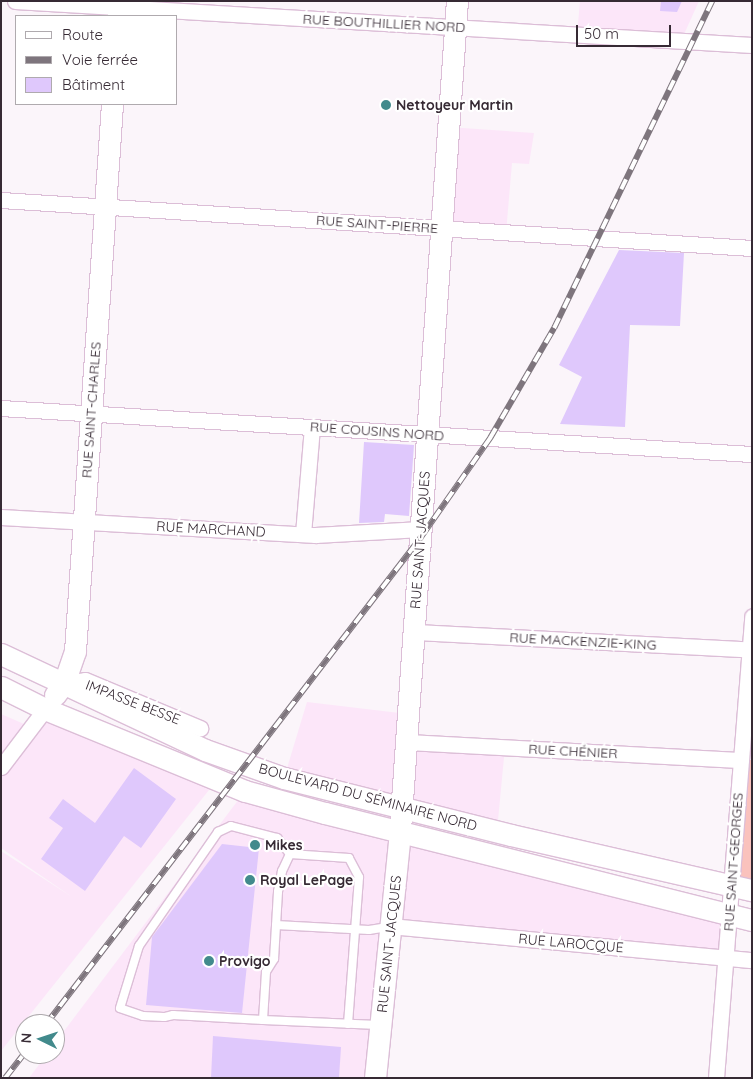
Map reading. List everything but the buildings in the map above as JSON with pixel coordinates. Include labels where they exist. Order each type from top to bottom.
[{"type":"main road","name":"RUE SAINT-JACQUES","points":[[375,1078],[402,808],[457,1]]},
{"type":"main road","name":"RUE SAINT-CHARLES","points":[[44,709],[64,683],[76,651],[112,105]]},
{"type":"main road","name":"BOULEVARD DU SÉMINAIRE NORD","points":[[1,654],[214,753],[284,778],[402,808],[752,890]]},
{"type":"main road","name":"BOULEVARD DU SÉMINAIRE NORD","points":[[1,688],[44,709],[245,791],[325,813],[400,830],[752,920]]},
{"type":"street","name":"RUE BOUTHILLIER NORD","points":[[16,1],[752,45]]},
{"type":"street","name":"RUE SAINT-PIERRE","points":[[1,200],[752,248]]},
{"type":"street","name":"RUE COUSINS NORD","points":[[1,408],[752,454]]},
{"type":"street","points":[[303,534],[312,427]]},
{"type":"street","name":"RUE MARCHAND","points":[[1,516],[303,534],[421,529]]},
{"type":"street","name":"RUE SAINT-GEORGES","points":[[716,1078],[752,616]]},
{"type":"street","name":"RUE MACKENZIE-KING","points":[[414,632],[750,650]]},
{"type":"street","name":"IMPASSE BESSE","points":[[64,683],[85,680],[200,728]]},
{"type":"street","points":[[1,767],[44,709]]},
{"type":"street","name":"RUE CHÉNIER","points":[[406,742],[741,760]]},
{"type":"street","name":"RUE LAROCQUE","points":[[390,926],[752,960]]},
{"type":"lane","points":[[348,1024],[359,877],[349,858],[290,854],[277,838],[231,826],[218,832],[139,946],[120,1008],[143,1016],[164,1017],[173,1015],[263,1020],[348,1024],[380,1025]]},
{"type":"lane","points":[[263,1020],[266,972],[274,958],[278,892],[282,871],[290,854]]},
{"type":"lane","points":[[276,925],[369,930],[390,926]]},
{"type":"shaded area","points":[[580,1],[699,1],[681,41],[577,35]]},
{"type":"shaded area","points":[[448,127],[534,133],[529,164],[512,163],[506,233],[442,228]]},
{"type":"shaded area","points":[[307,702],[408,714],[406,742],[505,747],[497,831],[284,778]]},
{"type":"shaded area","points":[[45,709],[217,780],[30,1014],[15,1014],[15,1033],[1,1051],[1,851],[72,897],[1,848],[1,714],[31,727]]},
{"type":"shaded area","points":[[741,760],[752,760],[752,890],[731,885]]},
{"type":"shaded area","points":[[245,791],[729,914],[725,957],[399,927],[380,1078],[29,1078],[40,1064],[65,1064],[65,1030]]},
{"type":"railway","points":[[54,1014],[421,537],[490,438],[554,328],[712,1]]},
{"type":"railway","points":[[5,1078],[16,1064]]},
{"type":"place","name":"Nettoyeur Martin","points":[[386,105]]},
{"type":"place","name":"Mikes","points":[[255,845]]},
{"type":"place","name":"Royal LePage","points":[[250,880]]},
{"type":"place","name":"Provigo","points":[[209,961]]}]
